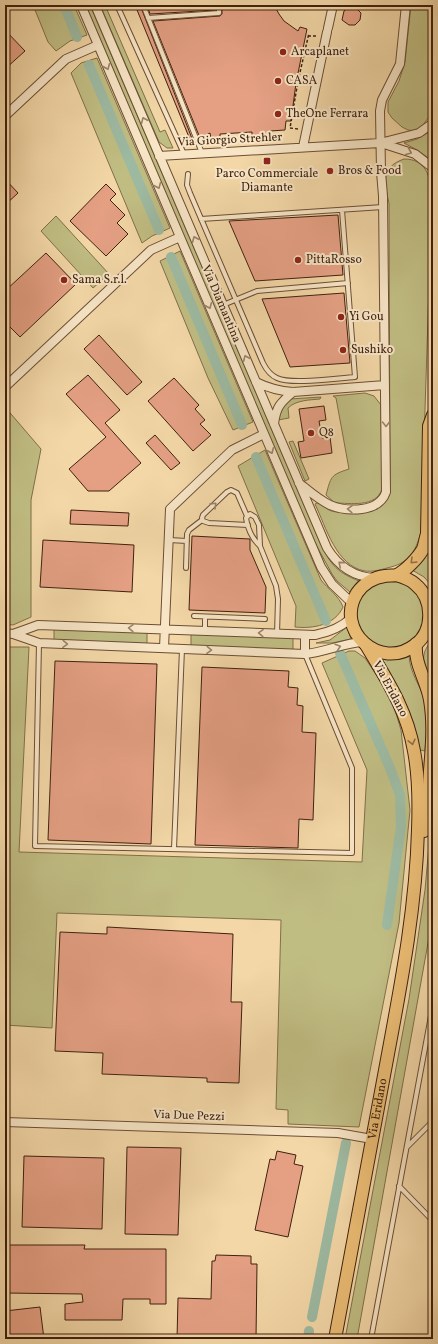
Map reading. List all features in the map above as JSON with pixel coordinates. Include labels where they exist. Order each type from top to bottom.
[{"type":"main road","points":[[396,575],[418,555],[423,548],[426,534],[429,426],[433,415]]},
{"type":"main road","name":"Via Eridano","points":[[396,575],[386,575],[376,578],[366,584],[357,593],[352,604],[351,618],[353,627],[398,699],[414,749],[418,775],[416,878]]},
{"type":"main road","points":[[396,575],[407,578],[416,584],[423,593],[431,611],[424,636],[416,644]]},
{"type":"main road","name":"Via Eridano","points":[[364,643],[373,650],[391,654],[404,651],[416,644]]},
{"type":"main road","name":"Via Eridano","points":[[335,1339],[367,1138],[404,968],[416,878],[428,806],[432,728],[430,700],[427,686],[419,666],[415,649],[416,644]]},
{"type":"street","name":"Via Diamantina","points":[[81,5],[321,567],[332,584],[352,604]]},
{"type":"street","name":"Via Diamantina","points":[[95,5],[324,541],[332,556],[338,563],[355,574],[376,578]]},
{"type":"street","points":[[303,147],[333,5]]},
{"type":"street","points":[[299,483],[330,505],[338,508],[359,509],[371,507],[382,500],[386,492],[383,207],[380,172],[381,105],[400,64],[406,5]]},
{"type":"street","points":[[5,116],[66,59],[98,45]]},
{"type":"street","name":"Via Giorgio Strehler","points":[[159,156],[380,143],[414,135],[423,131],[433,123]]},
{"type":"street","name":"Via Giorgio Strehler","points":[[380,143],[415,154],[433,168]]},
{"type":"street","points":[[5,387],[151,250],[180,237]]},
{"type":"street","points":[[256,382],[276,390],[293,392],[385,385]]},
{"type":"street","points":[[274,425],[275,414],[279,405],[293,392]]},
{"type":"street","points":[[164,648],[170,509],[232,450],[264,434]]},
{"type":"street","points":[[9,633],[38,625],[305,635],[320,634],[336,629],[351,618]]},
{"type":"street","points":[[9,633],[40,643],[305,654],[321,652],[348,644],[364,643]]},
{"type":"street","points":[[305,635],[305,654]]},
{"type":"street","name":"Via Due Pezzi","points":[[5,1122],[338,1133],[367,1138]]},
{"type":"lane","points":[[117,5],[184,154]]},
{"type":"lane","points":[[143,5],[202,153]]},
{"type":"lane","points":[[148,18],[219,13],[219,5]]},
{"type":"lane","points":[[188,174],[187,185],[263,362],[268,371],[274,377],[291,381],[355,377],[342,210]]},
{"type":"lane","points":[[201,218],[383,207]]},
{"type":"lane","points":[[223,305],[258,291],[348,283]]},
{"type":"lane","points":[[186,568],[187,534],[202,520],[203,515],[227,492],[231,490],[237,493],[247,516],[248,525],[253,537],[260,546],[276,586],[278,599],[277,634]]},
{"type":"lane","points":[[247,516],[250,514],[254,515],[259,525],[260,546]]},
{"type":"lane","points":[[202,520],[210,523],[248,525]]},
{"type":"lane","points":[[168,540],[186,541]]},
{"type":"lane","points":[[194,616],[265,619]]},
{"type":"lane","points":[[205,617],[205,631]]},
{"type":"lane","points":[[40,643],[35,846],[352,853],[352,768],[305,654]]},
{"type":"lane","points":[[174,849],[182,648]]},
{"type":"lane","points":[[371,1339],[433,1005]]},
{"type":"lane","points":[[406,1147],[433,1121]]},
{"type":"lane","points":[[399,1186],[433,1221]]},
{"type":"path","points":[[306,130],[290,128],[308,33]]},
{"type":"path","points":[[298,81],[316,84]]},
{"type":"shaded area","points":[[33,5],[74,5],[87,35],[70,41],[56,51],[48,42]]},
{"type":"shaded area","points":[[85,5],[90,5],[326,555],[338,570],[359,581],[350,592],[337,581],[332,574],[314,541]]},
{"type":"shaded area","points":[[100,5],[105,5],[160,132],[165,130],[173,148],[167,148],[159,142]]},
{"type":"shaded area","points":[[411,5],[433,5],[433,111],[421,128],[416,131],[408,130],[402,127],[388,112],[388,102],[399,81],[405,62]]},
{"type":"shaded area","points":[[97,58],[170,228],[152,236],[142,243],[71,73],[81,63]]},
{"type":"shaded area","points":[[431,131],[430,159],[404,143],[417,139]]},
{"type":"shaded area","points":[[404,159],[417,162],[426,170],[430,181],[432,194],[421,533],[416,547],[406,560],[384,569],[365,571],[355,568],[346,562],[339,554],[328,534],[315,504],[319,502],[329,510],[336,512],[358,512],[376,508],[385,501],[388,496],[390,488],[389,203],[385,182],[391,166]]},
{"type":"shaded area","points":[[56,216],[109,274],[93,288],[41,231]]},
{"type":"shaded area","points":[[180,251],[253,422],[233,430],[208,378],[160,261]]},
{"type":"shaded area","points":[[365,393],[374,396],[381,405],[382,489],[379,495],[368,502],[355,504],[335,503],[326,495],[330,480],[338,473],[349,469],[336,398],[333,396]]},
{"type":"shaded area","points":[[321,397],[320,399],[303,401],[291,405],[288,408],[289,418],[278,420],[280,407],[290,399]]},
{"type":"shaded area","points":[[5,407],[41,449],[31,500],[31,617],[13,625],[5,624]]},
{"type":"shaded area","points":[[293,441],[309,479],[305,481],[289,442]]},
{"type":"shaded area","points":[[265,450],[321,580],[336,596],[343,607],[335,618],[329,622],[316,626],[295,627],[296,606],[238,466]]},
{"type":"shaded area","points":[[433,523],[432,586],[424,577],[412,570],[418,565],[425,554]]},
{"type":"shaded area","points":[[383,580],[397,580],[409,585],[419,595],[424,607],[424,621],[419,633],[409,643],[397,648],[383,648],[371,643],[361,633],[356,621],[356,607],[361,595],[371,585]]},
{"type":"shaded area","points":[[347,627],[351,639],[332,643],[316,643],[330,640]]},
{"type":"shaded area","points":[[54,628],[147,631],[147,644],[54,640]]},
{"type":"shaded area","points":[[191,632],[293,636],[293,650],[191,646]]},
{"type":"shaded area","points":[[433,639],[433,686],[428,677],[424,657],[427,647]]},
{"type":"shaded area","points":[[5,647],[29,647],[19,852],[362,862],[367,770],[322,663],[349,651],[355,651],[365,658],[379,679],[395,710],[401,730],[410,810],[399,923],[359,1127],[288,1124],[288,1110],[276,1109],[281,920],[57,913],[52,1028],[5,1025]]},
{"type":"shaded area","points":[[374,653],[387,658],[396,659],[409,656],[411,668],[425,701],[427,726],[425,751],[420,750]]},
{"type":"shaded area","points":[[433,800],[433,915],[357,1339],[345,1339],[409,999],[425,890]]},
{"type":"building","points":[[135,5],[140,5],[193,141],[191,142]]},
{"type":"building","points":[[147,5],[216,5],[216,10],[150,14]]},
{"type":"building","points":[[222,5],[274,5],[284,21],[298,31],[300,27],[307,29],[296,83],[291,121],[286,121],[285,130],[270,131],[270,136],[252,136],[252,132],[220,134],[220,139],[211,139],[210,133],[200,138],[153,21],[220,16],[222,14]]},
{"type":"building","points":[[349,7],[355,7],[361,13],[360,20],[355,25],[349,25],[342,20],[344,11]]},
{"type":"building","points":[[5,30],[25,51],[5,69]]},
{"type":"building","points":[[5,179],[18,193],[5,205]]},
{"type":"building","points":[[106,184],[116,194],[110,200],[125,215],[117,223],[128,234],[106,256],[70,221]]},
{"type":"building","points":[[338,215],[343,275],[255,281],[229,221]]},
{"type":"building","points":[[46,253],[76,284],[20,337],[5,322],[5,291]]},
{"type":"building","points":[[344,293],[350,363],[290,367],[262,299]]},
{"type":"building","points":[[99,335],[142,382],[127,395],[84,349]]},
{"type":"building","points":[[88,375],[120,410],[105,423],[141,463],[109,491],[88,491],[69,469],[106,437],[66,394]]},
{"type":"building","points":[[174,378],[199,405],[195,409],[205,420],[200,424],[211,435],[193,451],[148,401]]},
{"type":"building","points":[[324,406],[326,420],[319,421],[322,438],[330,437],[332,453],[301,458],[298,442],[304,441],[299,409]]},
{"type":"building","points":[[155,435],[180,463],[171,470],[146,443]]},
{"type":"building","points":[[71,510],[129,513],[128,526],[70,524]]},
{"type":"building","points":[[192,536],[250,539],[250,550],[266,587],[265,613],[189,610]]},
{"type":"building","points":[[43,540],[134,545],[132,592],[40,587]]},
{"type":"building","points":[[55,661],[157,664],[151,844],[48,840]]},
{"type":"building","points":[[202,667],[289,671],[288,687],[298,688],[297,705],[303,706],[302,732],[316,733],[313,820],[299,819],[298,848],[195,845]]},
{"type":"building","points":[[107,927],[233,934],[231,1002],[242,1002],[239,1083],[207,1082],[207,1078],[102,1074],[103,1053],[55,1051],[60,932],[107,934]]},
{"type":"building","points":[[127,1147],[181,1148],[178,1235],[125,1234]]},
{"type":"building","points":[[277,1151],[296,1155],[294,1164],[303,1166],[288,1237],[255,1230],[270,1159],[275,1160]]},
{"type":"building","points":[[24,1156],[104,1158],[102,1229],[22,1227]]},
{"type":"building","points":[[5,1245],[85,1245],[84,1249],[166,1249],[166,1304],[150,1304],[150,1299],[123,1299],[122,1320],[65,1320],[65,1304],[83,1302],[82,1294],[5,1293]]},
{"type":"building","points":[[216,1255],[251,1256],[251,1264],[257,1264],[256,1339],[177,1339],[178,1298],[211,1299],[212,1261],[215,1261]]},
{"type":"building","points":[[40,1307],[44,1339],[5,1339],[5,1311]]},
{"type":"waterway","points":[[64,5],[77,37]]},
{"type":"waterway","points":[[89,65],[159,230]]},
{"type":"waterway","points":[[171,257],[242,425]]},
{"type":"waterway","points":[[256,457],[326,621]]},
{"type":"waterway","points":[[340,653],[390,768],[400,795],[401,826],[387,925]]},
{"type":"waterway","points":[[312,1317],[346,1143]]},
{"type":"waterway","points":[[308,1339],[309,1331]]},
{"type":"place","name":"Arcaplanet","points":[[283,52]]},
{"type":"place","name":"CASA","points":[[278,81]]},
{"type":"place","name":"TheOne Ferrara","points":[[278,114]]},
{"type":"place","name":"Parco Commerciale Diamante","points":[[267,161]]},
{"type":"place","name":"Bros & Food","points":[[330,171]]},
{"type":"place","name":"PittaRosso","points":[[298,260]]},
{"type":"place","name":"Sama S.r.l.","points":[[64,280]]},
{"type":"place","name":"Yi Gou","points":[[341,317]]},
{"type":"place","name":"Sushiko","points":[[343,350]]},
{"type":"place","name":"Q8","points":[[311,433]]}]
